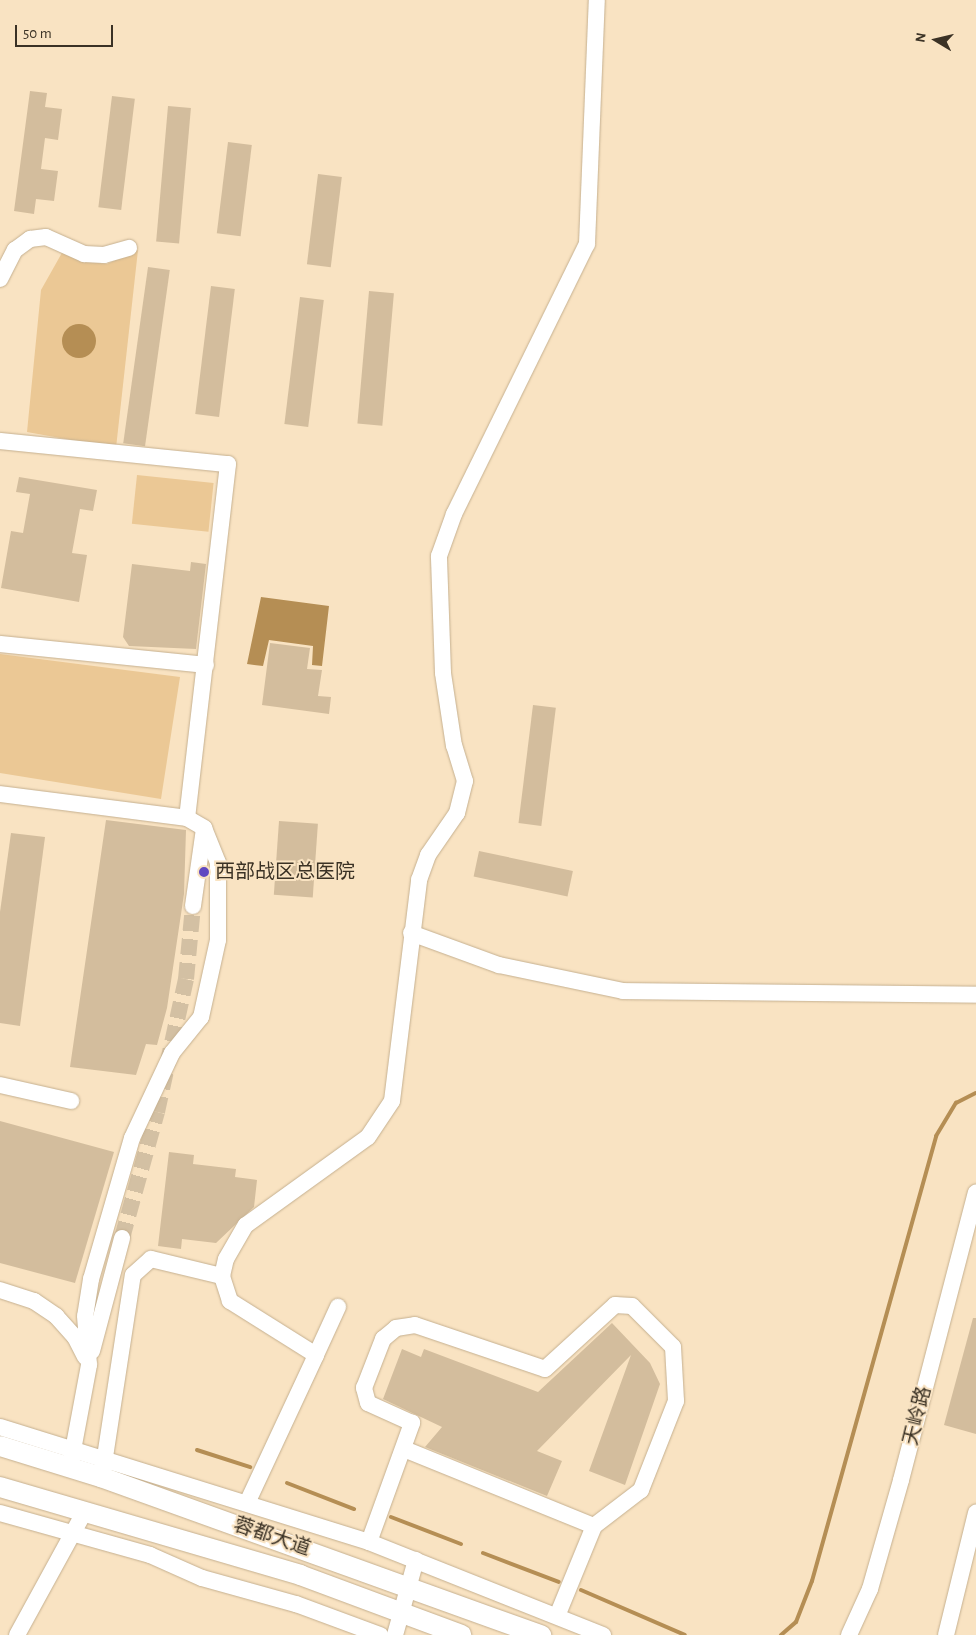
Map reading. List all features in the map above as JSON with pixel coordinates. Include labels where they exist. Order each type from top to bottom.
[{"type":"main road","name":"蓉都大道","points":[[0,1446],[72,1458],[103,1468],[540,1635]]},
{"type":"main road","name":"蓉都大道","points":[[0,1487],[300,1575],[461,1635]]},
{"type":"street","points":[[316,1355],[230,1301],[222,1276],[226,1258],[246,1225],[368,1137],[392,1101],[411,932],[419,880],[428,855],[457,813],[465,781],[454,746],[443,673],[439,556],[454,514],[587,244],[597,0]]},
{"type":"street","points":[[0,279],[11,256],[30,239],[46,237],[84,254],[104,255],[129,248]]},
{"type":"street","points":[[0,441],[228,464],[187,818]]},
{"type":"street","points":[[0,644],[206,664]]},
{"type":"street","points":[[0,794],[187,818],[204,828],[218,863],[218,940],[204,1008],[201,1017],[172,1053],[132,1138],[91,1280],[85,1316],[88,1365]]},
{"type":"street","points":[[193,906],[204,828]]},
{"type":"street","points":[[411,932],[500,965],[623,991],[976,995]]},
{"type":"street","points":[[0,1085],[71,1101]]},
{"type":"street","name":"天岭路","points":[[849,1635],[870,1589],[901,1480],[976,1193]]},
{"type":"street","points":[[0,1427],[72,1458],[88,1365],[122,1238]]},
{"type":"street","points":[[222,1276],[151,1259],[133,1275],[103,1468],[248,1501],[416,1560],[603,1635]]},
{"type":"street","points":[[0,1290],[34,1301],[66,1327],[88,1365]]},
{"type":"street","points":[[368,1542],[404,1449],[412,1423],[368,1403],[364,1388],[383,1339],[396,1328],[415,1325],[545,1369],[615,1305],[632,1306],[673,1347],[676,1401],[641,1490],[594,1526],[557,1616]]},
{"type":"street","points":[[248,1501],[338,1307]]},
{"type":"street","points":[[404,1449],[594,1526]]},
{"type":"street","points":[[17,1635],[85,1511]]},
{"type":"street","points":[[0,1513],[150,1555],[202,1578],[296,1604],[380,1635]]},
{"type":"street","points":[[946,1635],[976,1513]]},
{"type":"street","points":[[395,1635],[416,1560]]},
{"type":"shaded area","points":[[138,250],[116,448],[27,432],[41,290],[63,251],[82,261],[107,264]]},
{"type":"shaded area","points":[[79,324],[86,325],[91,329],[95,334],[95,348],[91,353],[86,357],[79,358],[72,357],[67,353],[63,348],[62,341],[63,334],[67,329],[72,325]]},
{"type":"shaded area","points":[[137,475],[214,483],[208,532],[132,524]]},
{"type":"shaded area","points":[[261,597],[329,606],[322,666],[312,665],[313,646],[269,640],[263,666],[247,664]]},
{"type":"shaded area","points":[[0,654],[180,677],[161,799],[0,773]]},
{"type":"building","points":[[30,91],[47,93],[45,107],[62,109],[58,140],[45,138],[41,169],[58,171],[54,201],[36,199],[34,214],[14,211]]},
{"type":"building","points":[[112,96],[135,99],[121,210],[98,207]]},
{"type":"building","points":[[168,106],[191,108],[179,243],[156,241]]},
{"type":"building","points":[[228,142],[252,145],[241,236],[217,233]]},
{"type":"building","points":[[318,174],[342,177],[331,267],[307,264]]},
{"type":"building","points":[[148,267],[170,270],[145,446],[123,443]]},
{"type":"building","points":[[211,286],[235,289],[219,417],[195,414]]},
{"type":"building","points":[[369,291],[394,293],[382,426],[357,423]]},
{"type":"building","points":[[300,297],[324,300],[308,427],[284,424]]},
{"type":"building","points":[[19,477],[97,490],[93,511],[80,509],[72,553],[87,555],[79,602],[1,588],[11,531],[23,533],[30,494],[16,492]]},
{"type":"building","points":[[191,562],[206,564],[196,649],[129,646],[123,637],[132,564],[190,571]]},
{"type":"building","points":[[270,643],[310,648],[307,669],[322,670],[318,696],[331,697],[329,714],[262,705]]},
{"type":"building","points":[[533,705],[556,708],[541,826],[518,823]]},
{"type":"building","points":[[106,820],[186,830],[184,894],[167,1008],[157,1045],[146,1044],[136,1075],[70,1067]]},
{"type":"building","points":[[279,821],[318,824],[313,898],[274,895]]},
{"type":"building","points":[[11,833],[45,837],[20,1026],[0,1023],[0,912]]},
{"type":"building","points":[[479,851],[573,871],[567,896],[474,876]]},
{"type":"building","points":[[0,1121],[114,1152],[75,1283],[0,1263]]},
{"type":"building","points":[[169,1152],[194,1155],[193,1164],[236,1169],[235,1177],[257,1180],[254,1207],[216,1243],[182,1239],[181,1249],[158,1246]]},
{"type":"building","points":[[973,1318],[976,1318],[976,1434],[944,1425]]},
{"type":"building","points":[[612,1323],[650,1363],[660,1384],[625,1485],[589,1471],[631,1355],[537,1451],[562,1461],[547,1496],[425,1447],[442,1427],[383,1399],[402,1349],[421,1357],[424,1349],[538,1392]]},
{"type":"waterway","points":[[781,1635],[796,1622],[812,1581],[936,1136],[956,1103],[976,1093]]},
{"type":"waterway","points":[[197,1450],[250,1467]]},
{"type":"waterway","points":[[287,1483],[354,1509]]},
{"type":"waterway","points":[[391,1517],[461,1544]]},
{"type":"waterway","points":[[483,1553],[559,1582]]},
{"type":"waterway","points":[[581,1590],[685,1635]]},
{"type":"tunnel","points":[[122,1238],[157,1112],[186,979],[193,906]]},
{"type":"place","name":"西部战区总医院","points":[[204,872]]}]
